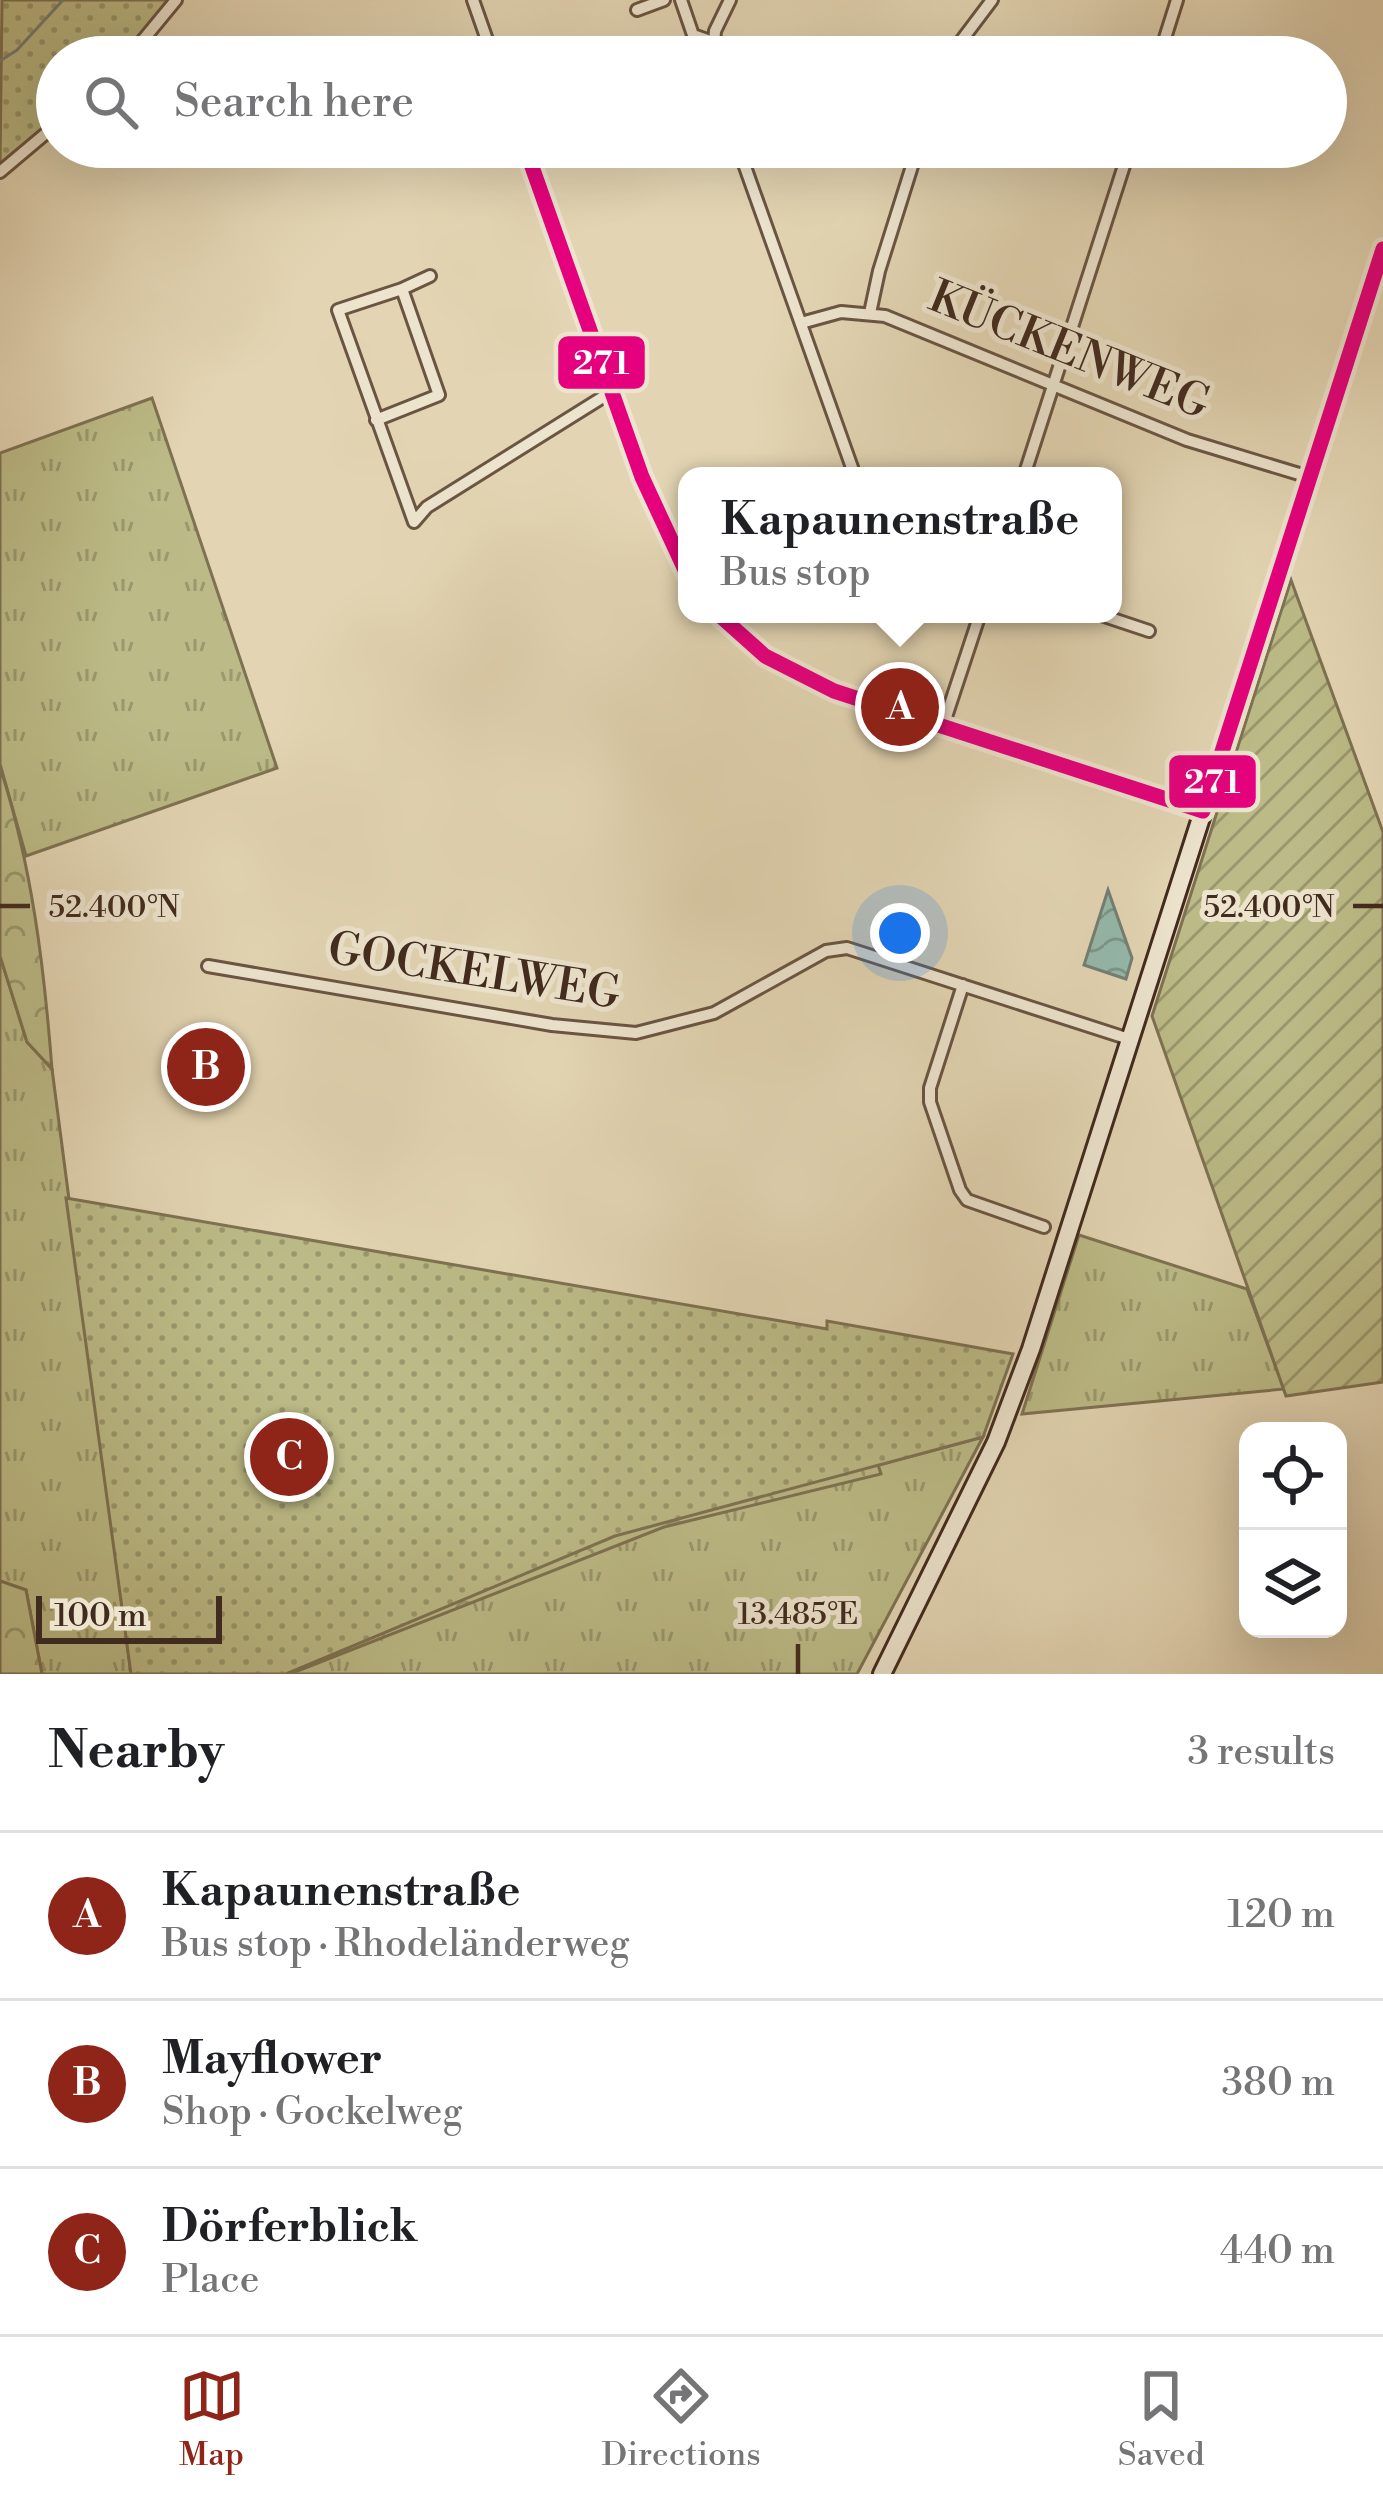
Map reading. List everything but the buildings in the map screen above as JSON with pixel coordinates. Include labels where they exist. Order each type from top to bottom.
[{"type":"street","points":[[146,36],[176,0]]},
{"type":"street","points":[[473,0],[486,36]]},
{"type":"street","points":[[637,10],[664,0]]},
{"type":"street","points":[[681,0],[696,36]]},
{"type":"street","points":[[715,36],[730,0]]},
{"type":"street","points":[[965,36],[992,0]]},
{"type":"street","points":[[1166,36],[1177,0]]},
{"type":"street","points":[[0,172],[36,142]]},
{"type":"street","points":[[532,168],[651,502],[678,556]]},
{"type":"street","points":[[746,168],[852,467]]},
{"type":"street","points":[[870,313],[911,168]]},
{"type":"street","points":[[1027,467],[1123,168]]},
{"type":"street","points":[[882,1674],[996,1442],[1030,1349],[1383,249]]},
{"type":"street","points":[[430,276],[338,310],[414,522],[427,507],[611,392]]},
{"type":"street","points":[[376,420],[439,395],[401,289]]},
{"type":"street","name":"KÜCKENWEG","points":[[801,323],[841,312],[870,313],[912,325],[1186,440],[1309,477]]},
{"type":"street","points":[[1122,622],[1149,631]]},
{"type":"street","points":[[727,623],[790,670],[834,691],[1203,811]]},
{"type":"street","points":[[942,729],[977,623]]},
{"type":"street","name":"GOCKELWEG","points":[[208,966],[618,1033],[658,1030],[714,1012],[837,948],[857,950],[1129,1039]]},
{"type":"street","points":[[963,985],[930,1088],[930,1102],[967,1200],[1044,1227]]},
{"type":"green space","points":[[2,0],[170,0],[143,36],[36,36],[36,135],[0,165]]},
{"type":"green space","points":[[152,398],[277,768],[26,856],[0,764],[0,453]]},
{"type":"green space","points":[[1291,580],[1383,832],[1383,1382],[1286,1396],[1152,1016]]},
{"type":"green space","points":[[0,767],[35,917],[52,1069],[27,1042],[0,956]]},
{"type":"green space","points":[[0,956],[27,1042],[52,1069],[131,1674],[42,1674],[26,1590],[0,1581]]},
{"type":"green space","points":[[66,1198],[827,1329],[827,1321],[1013,1354],[983,1437],[615,1536],[286,1674],[131,1674]]},
{"type":"green space","points":[[1079,1235],[1247,1289],[1284,1389],[1022,1414]]},
{"type":"green space","points":[[983,1437],[857,1674],[286,1674],[615,1536]]},
{"type":"green space","points":[[876,1458],[881,1474],[664,1527],[290,1674],[214,1674],[381,1593]]},
{"type":"green space","points":[[0,1581],[26,1590],[42,1674],[0,1674]]},
{"type":"water","points":[[1108,890],[1132,958],[1126,979],[1084,965]]},
{"type":"waterway","points":[[0,61],[17,50],[63,0]]},
{"type":"transit line","name":"271","points":[[532,168],[642,477],[678,555]]},
{"type":"transit line","name":"271","points":[[728,623],[765,656],[834,691],[1203,811],[1383,249]]},
{"type":"place","name":"Kapaunenstraße","points":[[900,707]]},
{"type":"place","name":"Mayflower","points":[[206,1067]]},
{"type":"place","name":"Dörferblick","points":[[289,1457]]}]
